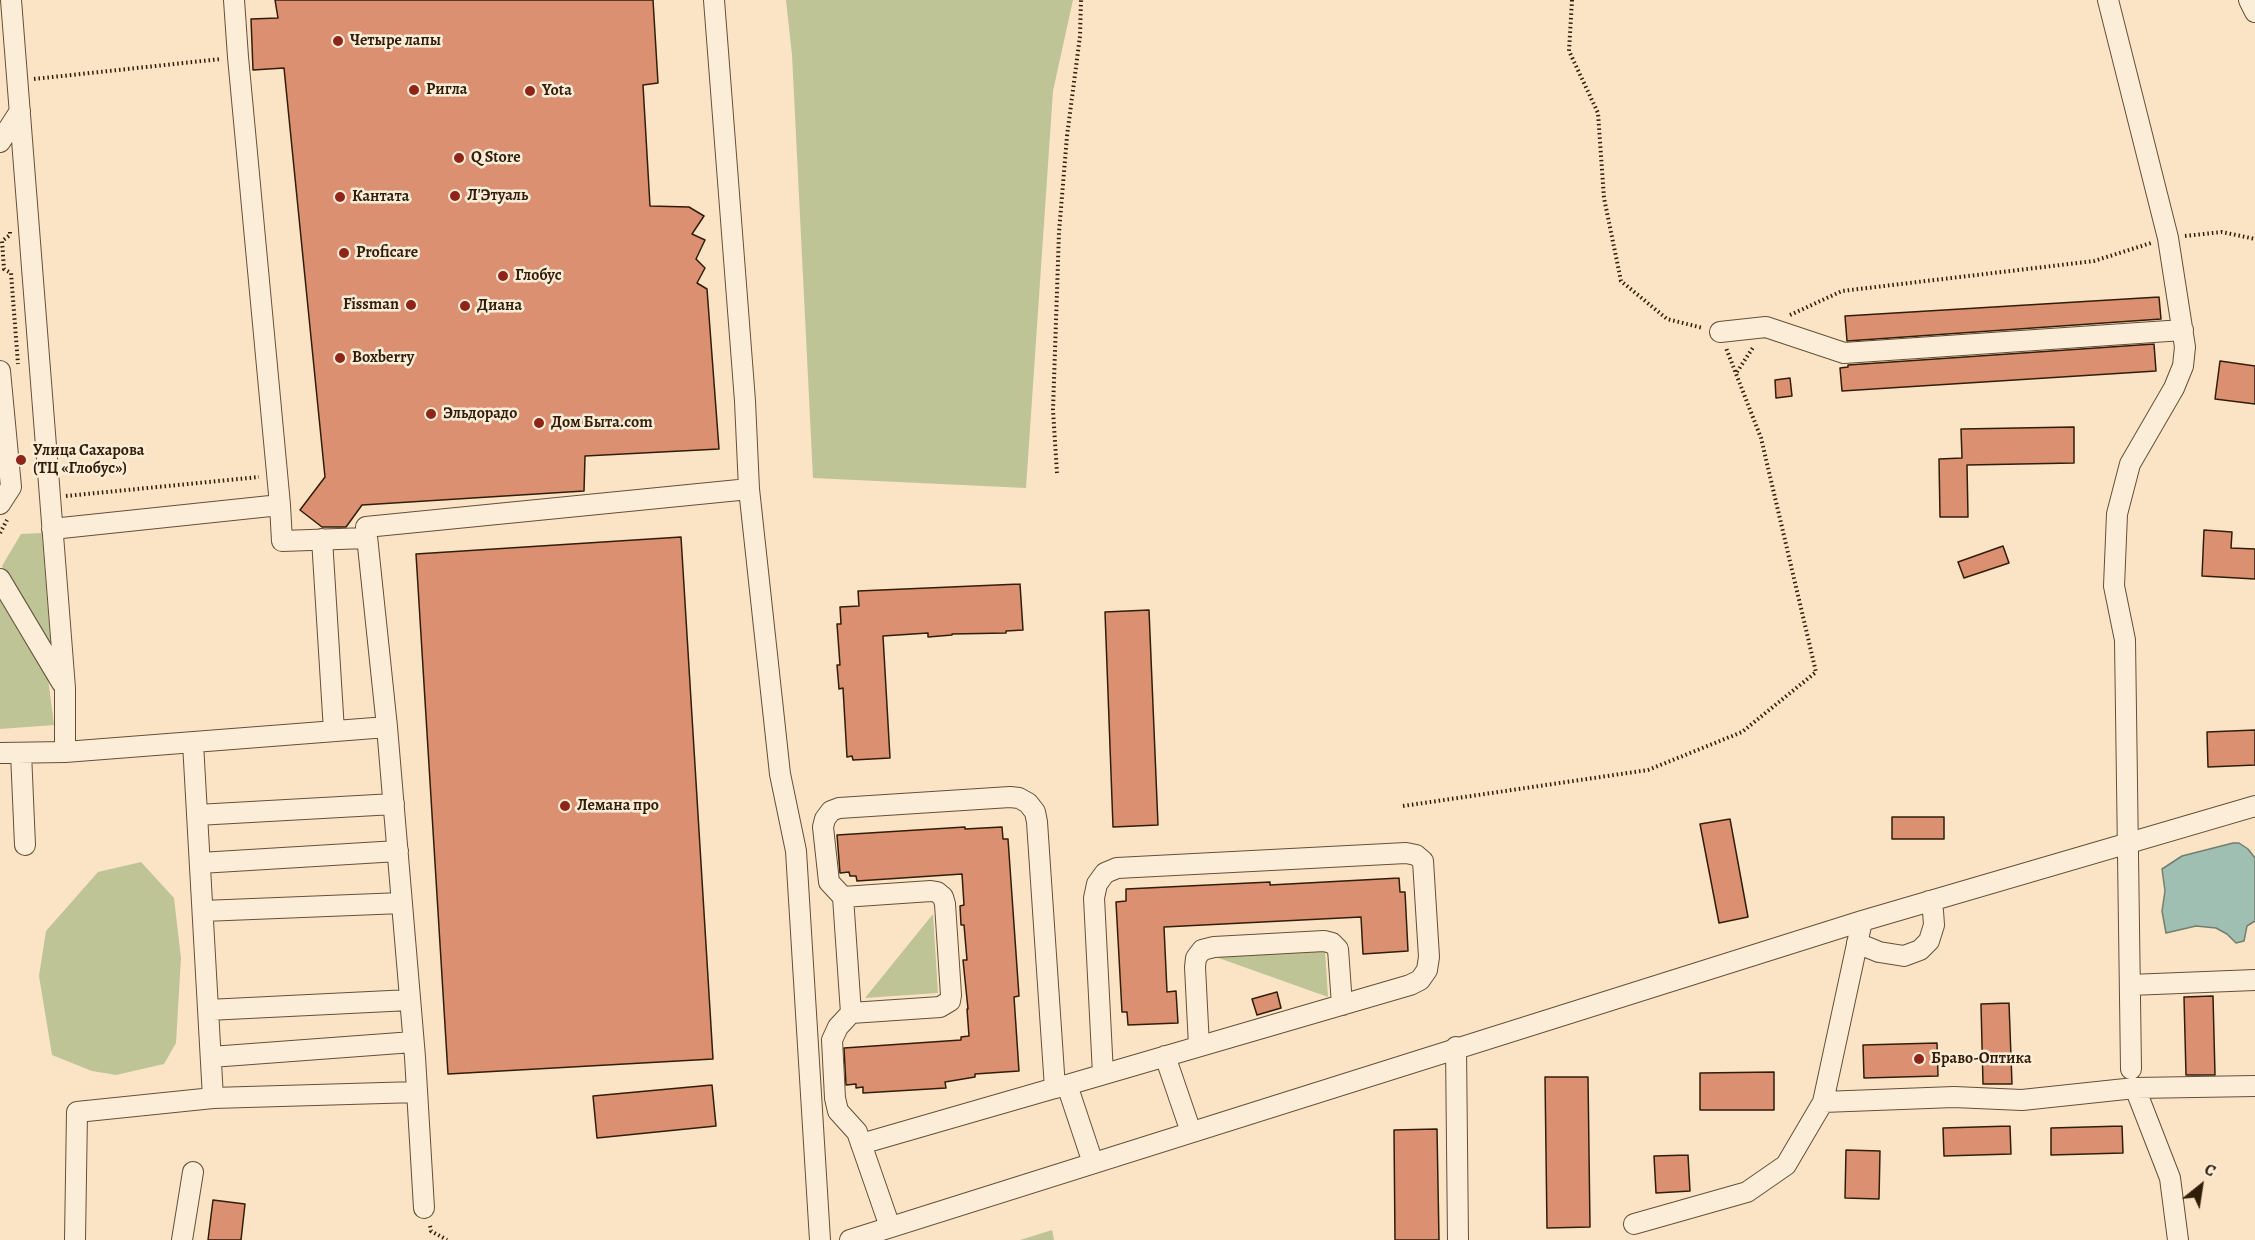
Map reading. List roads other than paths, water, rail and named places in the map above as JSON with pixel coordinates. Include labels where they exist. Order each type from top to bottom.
[{"type":"street","points":[[11,0],[64,688],[65,752]]},
{"type":"street","points":[[234,0],[282,541],[367,538]]},
{"type":"street","points":[[714,0],[745,401],[748,489],[780,774],[796,851],[820,1240]]},
{"type":"street","points":[[2108,0],[2168,238],[2185,347],[2183,366],[2174,388],[2130,464],[2117,514],[2114,586],[2125,640],[2133,1078],[2170,1178],[2178,1240]]},
{"type":"street","points":[[2249,0],[2255,12]]},
{"type":"street","points":[[0,142],[20,111]]},
{"type":"street","points":[[1720,332],[1766,327],[1844,353],[2183,330]]},
{"type":"street","points":[[0,371],[11,487],[0,504]]},
{"type":"street","points":[[424,1208],[394,804],[366,527],[748,489]]},
{"type":"street","points":[[52,529],[280,505]]},
{"type":"street","points":[[322,539],[334,731]]},
{"type":"street","points":[[0,579],[64,688]]},
{"type":"street","points":[[0,753],[65,752],[387,727]]},
{"type":"street","points":[[193,742],[213,1098]]},
{"type":"street","points":[[21,753],[25,845]]},
{"type":"street","points":[[851,1013],[843,897],[829,882],[826,873],[823,827],[831,811],[839,808],[1010,797],[1019,798],[1028,803],[1035,812],[1037,822],[1061,1087],[1093,1162]]},
{"type":"street","points":[[197,815],[394,804]]},
{"type":"street","points":[[850,1240],[1456,1047],[1862,921],[2255,806]]},
{"type":"street","points":[[200,863],[398,851]]},
{"type":"street","points":[[861,1144],[1342,1005],[1420,980],[1427,970],[1429,957],[1423,861],[1416,855],[1406,853],[1117,868],[1105,873],[1096,885],[1094,898],[1103,1074]]},
{"type":"street","points":[[843,897],[931,891],[938,892],[945,904],[950,1001],[940,1007],[851,1013],[838,1027],[832,1040],[835,1098],[838,1111],[857,1132],[890,1227]]},
{"type":"street","points":[[1857,943],[1879,952],[1904,956],[1920,950],[1929,941],[1934,925],[1933,911],[1929,901]]},
{"type":"street","points":[[203,911],[402,903]]},
{"type":"street","points":[[1634,1224],[1747,1192],[1786,1165],[1823,1102],[1862,921]]},
{"type":"street","points":[[1199,1046],[1195,967],[1196,958],[1202,950],[1214,947],[1324,941],[1332,943],[1338,949],[1342,1005]]},
{"type":"street","points":[[2130,985],[2255,980]]},
{"type":"street","points":[[208,1010],[410,1000]]},
{"type":"street","points":[[211,1057],[413,1042]]},
{"type":"street","points":[[1456,1047],[1458,1240]]},
{"type":"street","points":[[1165,1056],[1191,1132]]},
{"type":"street","points":[[1823,1102],[1954,1097],[2022,1100],[2133,1078],[2255,1086]]},
{"type":"street","points":[[75,1240],[77,1112],[213,1098],[417,1092]]},
{"type":"street","points":[[182,1240],[193,1172]]},
{"type":"place","name":"Четыре лапы","points":[[338,41]]},
{"type":"place","name":"Ригла","points":[[414,90]]},
{"type":"place","name":"Yota","points":[[530,91]]},
{"type":"place","name":"Q Store","points":[[459,158]]},
{"type":"place","name":"Л'Этуаль","points":[[455,196]]},
{"type":"place","name":"Кантата","points":[[340,197]]},
{"type":"place","name":"Proficare","points":[[344,253]]},
{"type":"place","name":"Глобус","points":[[503,276]]},
{"type":"place","name":"Fissman","points":[[411,305]]},
{"type":"place","name":"Диана","points":[[465,306]]},
{"type":"place","name":"Boxberry","points":[[340,358]]},
{"type":"place","name":"Эльдорадо","points":[[431,414]]},
{"type":"place","name":"Дом Быта.com","points":[[539,423]]},
{"type":"place","name":"Улица Сахарова (ТЦ «Глобус»)","points":[[21,460]]},
{"type":"place","name":"Лемана про","points":[[565,806]]},
{"type":"place","name":"Браво-Оптика","points":[[1919,1059]]}]
